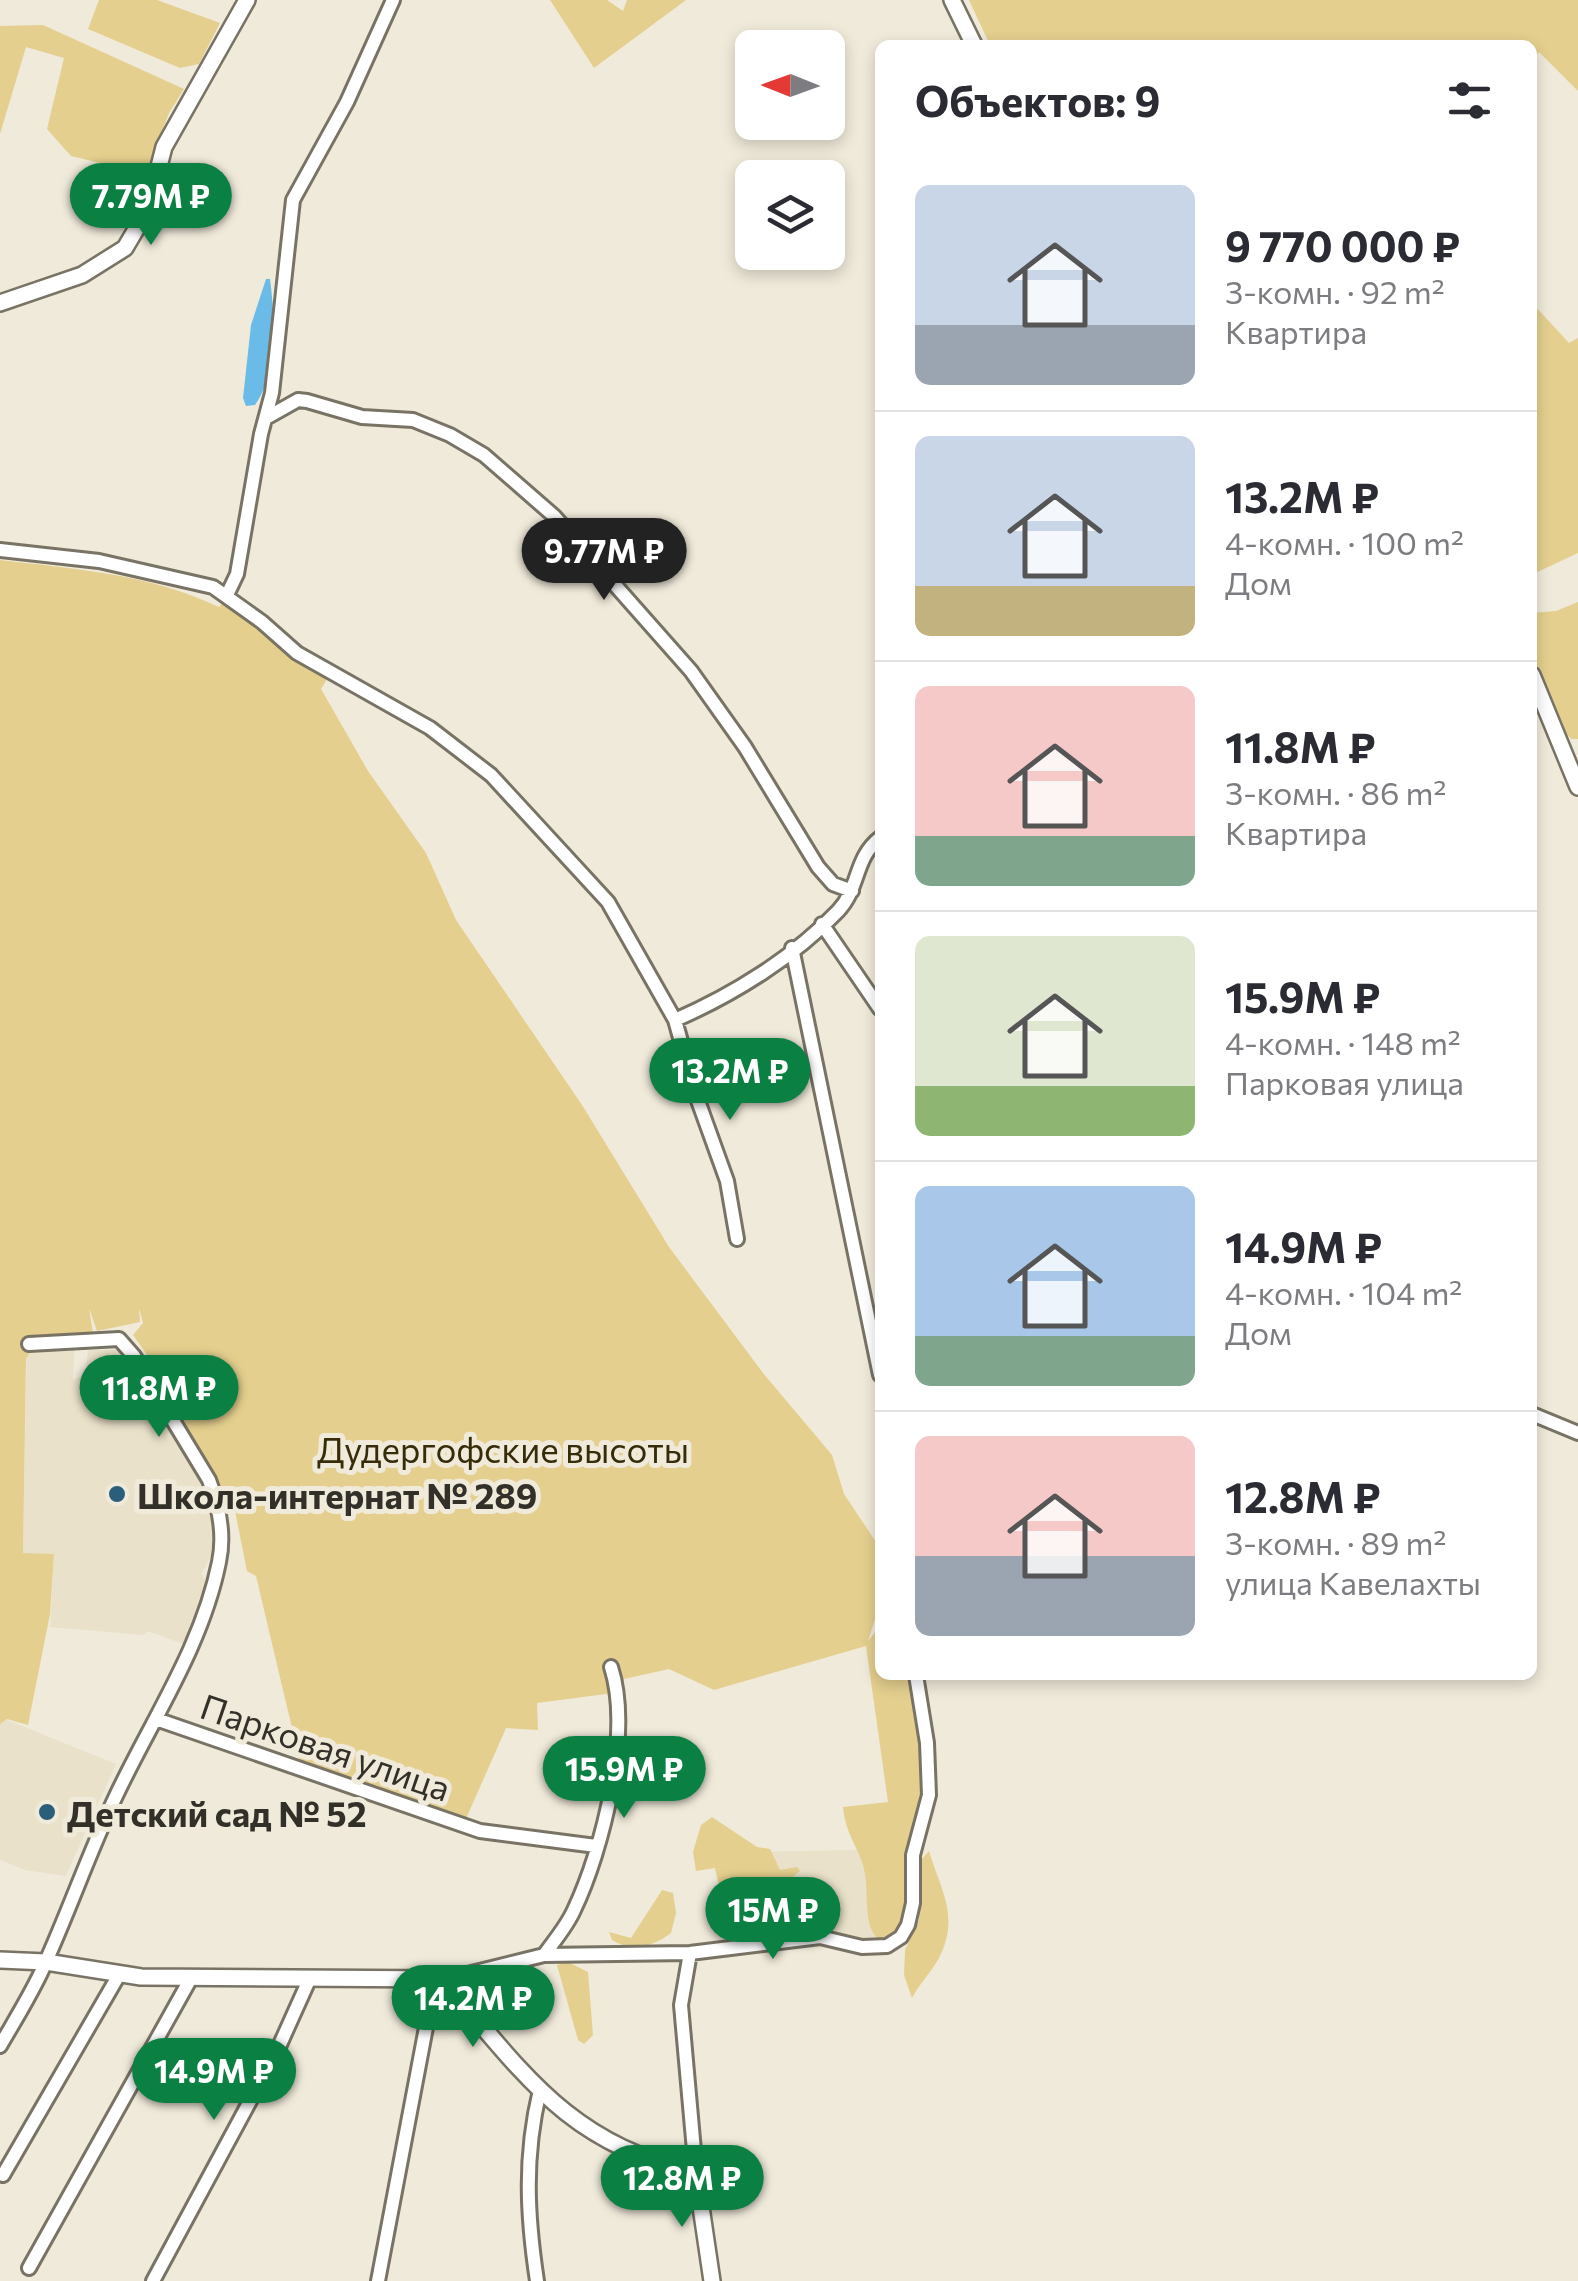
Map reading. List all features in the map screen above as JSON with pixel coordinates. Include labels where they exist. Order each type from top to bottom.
[{"type":"street","points":[[0,302],[82,275],[125,248],[148,209],[164,147],[248,0]]},
{"type":"street","points":[[228,595],[238,574],[272,393],[293,200],[347,102],[393,0]]},
{"type":"street","points":[[952,0],[972,40]]},
{"type":"street","points":[[266,418],[298,400],[307,401],[362,417],[413,420],[484,454],[554,516],[691,671],[745,747],[818,867],[834,884],[852,891]]},
{"type":"street","points":[[0,550],[200,582],[228,595],[297,653],[430,728],[491,776],[608,902],[675,1020],[696,1096],[727,1181],[738,1240]]},
{"type":"street","points":[[1537,687],[1578,786]]},
{"type":"street","points":[[675,1020],[738,990],[839,910],[852,891],[865,849],[875,842]]},
{"type":"street","points":[[822,924],[875,1002]]},
{"type":"street","points":[[792,948],[875,1351]]},
{"type":"street","points":[[0,2046],[46,1962],[116,1796],[203,1615],[219,1563],[217,1502],[192,1451],[134,1356],[119,1339],[74,1345],[29,1344]]},
{"type":"street","points":[[1537,1416],[1578,1433]]},
{"type":"street","points":[[544,1955],[574,1912],[596,1846],[615,1764],[617,1713],[611,1668]]},
{"type":"street","points":[[0,1960],[191,1978],[441,1980],[544,1955],[690,1953],[820,1937],[862,1947],[887,1946],[901,1937],[913,1903],[913,1855],[930,1796],[927,1743],[917,1680]]},
{"type":"street","name":"Парковая улица","points":[[156,1719],[480,1831],[596,1846]]},
{"type":"street","points":[[690,1953],[681,2005],[696,2173],[712,2281]]},
{"type":"street","points":[[2,2175],[120,1974]]},
{"type":"street","points":[[28,2268],[191,1978]]},
{"type":"street","points":[[153,2281],[278,2049],[309,1980]]},
{"type":"street","points":[[441,1980],[555,2106],[604,2140],[655,2162],[696,2173]]},
{"type":"street","points":[[378,2281],[441,1980]]},
{"type":"street","points":[[537,2281],[527,2208],[526,2164],[540,2090]]},
{"type":"shaded area","name":"Школа-интернат № 289","points":[[27,1338],[75,1339],[73,1379],[85,1376],[88,1350],[120,1350],[129,1356],[206,1482],[213,1505],[214,1552],[201,1574],[207,1582],[186,1645],[148,1631],[144,1635],[50,1627],[54,1555],[23,1554]]},
{"type":"shaded area","name":"Детский сад № 52","points":[[0,1717],[116,1764],[66,1876],[25,1870],[0,1860]]},
{"type":"shaded area","points":[[908,1849],[909,1910],[904,1926],[888,1940],[871,1942],[830,1933],[760,1940],[752,1852]]},
{"type":"green space","points":[[99,0],[157,0],[220,23],[199,64],[180,68],[88,29]]},
{"type":"green space","points":[[550,0],[607,0],[623,11],[627,0],[686,0],[594,68]]},
{"type":"green space","points":[[969,0],[1578,0],[1578,91],[1539,52],[1537,55],[1537,40],[988,40]]},
{"type":"green space","points":[[43,25],[184,89],[169,113],[146,174],[71,156],[47,129],[64,58],[26,47],[0,134],[0,26]]},
{"type":"green space","points":[[1537,308],[1569,343],[1578,338],[1578,553],[1537,572]]},
{"type":"green space","name":"Дудергофские высоты","points":[[0,560],[112,574],[166,587],[219,607],[223,602],[327,679],[321,689],[368,771],[426,853],[456,920],[582,1105],[669,1247],[763,1373],[832,1455],[844,1494],[875,1540],[875,1619],[868,1641],[875,1632],[875,1680],[912,1680],[928,1795],[908,1875],[907,1905],[894,1936],[881,1941],[871,1928],[863,1865],[843,1807],[888,1802],[866,1646],[714,1690],[669,1669],[624,1679],[621,1699],[606,1694],[537,1703],[538,1730],[506,1728],[465,1821],[301,1766],[256,1576],[247,1571],[233,1501],[230,1497],[220,1499],[149,1383],[159,1382],[159,1372],[133,1335],[143,1323],[139,1308],[140,1322],[97,1331],[89,1308],[93,1333],[84,1339],[37,1340],[26,1359],[23,1553],[54,1554],[50,1614],[28,1725],[7,1719],[0,1724]]},
{"type":"green space","points":[[1578,602],[1578,739],[1564,733],[1537,673],[1537,613],[1556,611]]},
{"type":"green space","points":[[712,1817],[757,1847],[770,1849],[780,1870],[797,1867],[800,1871],[787,1890],[789,1930],[731,1939],[715,1868],[696,1871],[693,1852],[701,1825]]},
{"type":"green space","points":[[929,1851],[946,1904],[948,1929],[939,1958],[912,1998],[904,1975],[905,1950],[919,1920],[921,1860]]},
{"type":"green space","points":[[662,1890],[673,1893],[676,1913],[671,1933],[642,1946],[612,1940],[609,1932],[631,1938]]},
{"type":"green space","points":[[568,1962],[588,1972],[593,2035],[584,2044],[578,2040],[557,1965]]},
{"type":"water","points":[[266,279],[270,279],[273,310],[271,361],[255,405],[246,406],[243,398],[251,325]]},
{"type":"place","name":"Школа-интернат № 289","points":[[117,1494]]},
{"type":"place","name":"Детский сад № 52","points":[[47,1812]]}]
